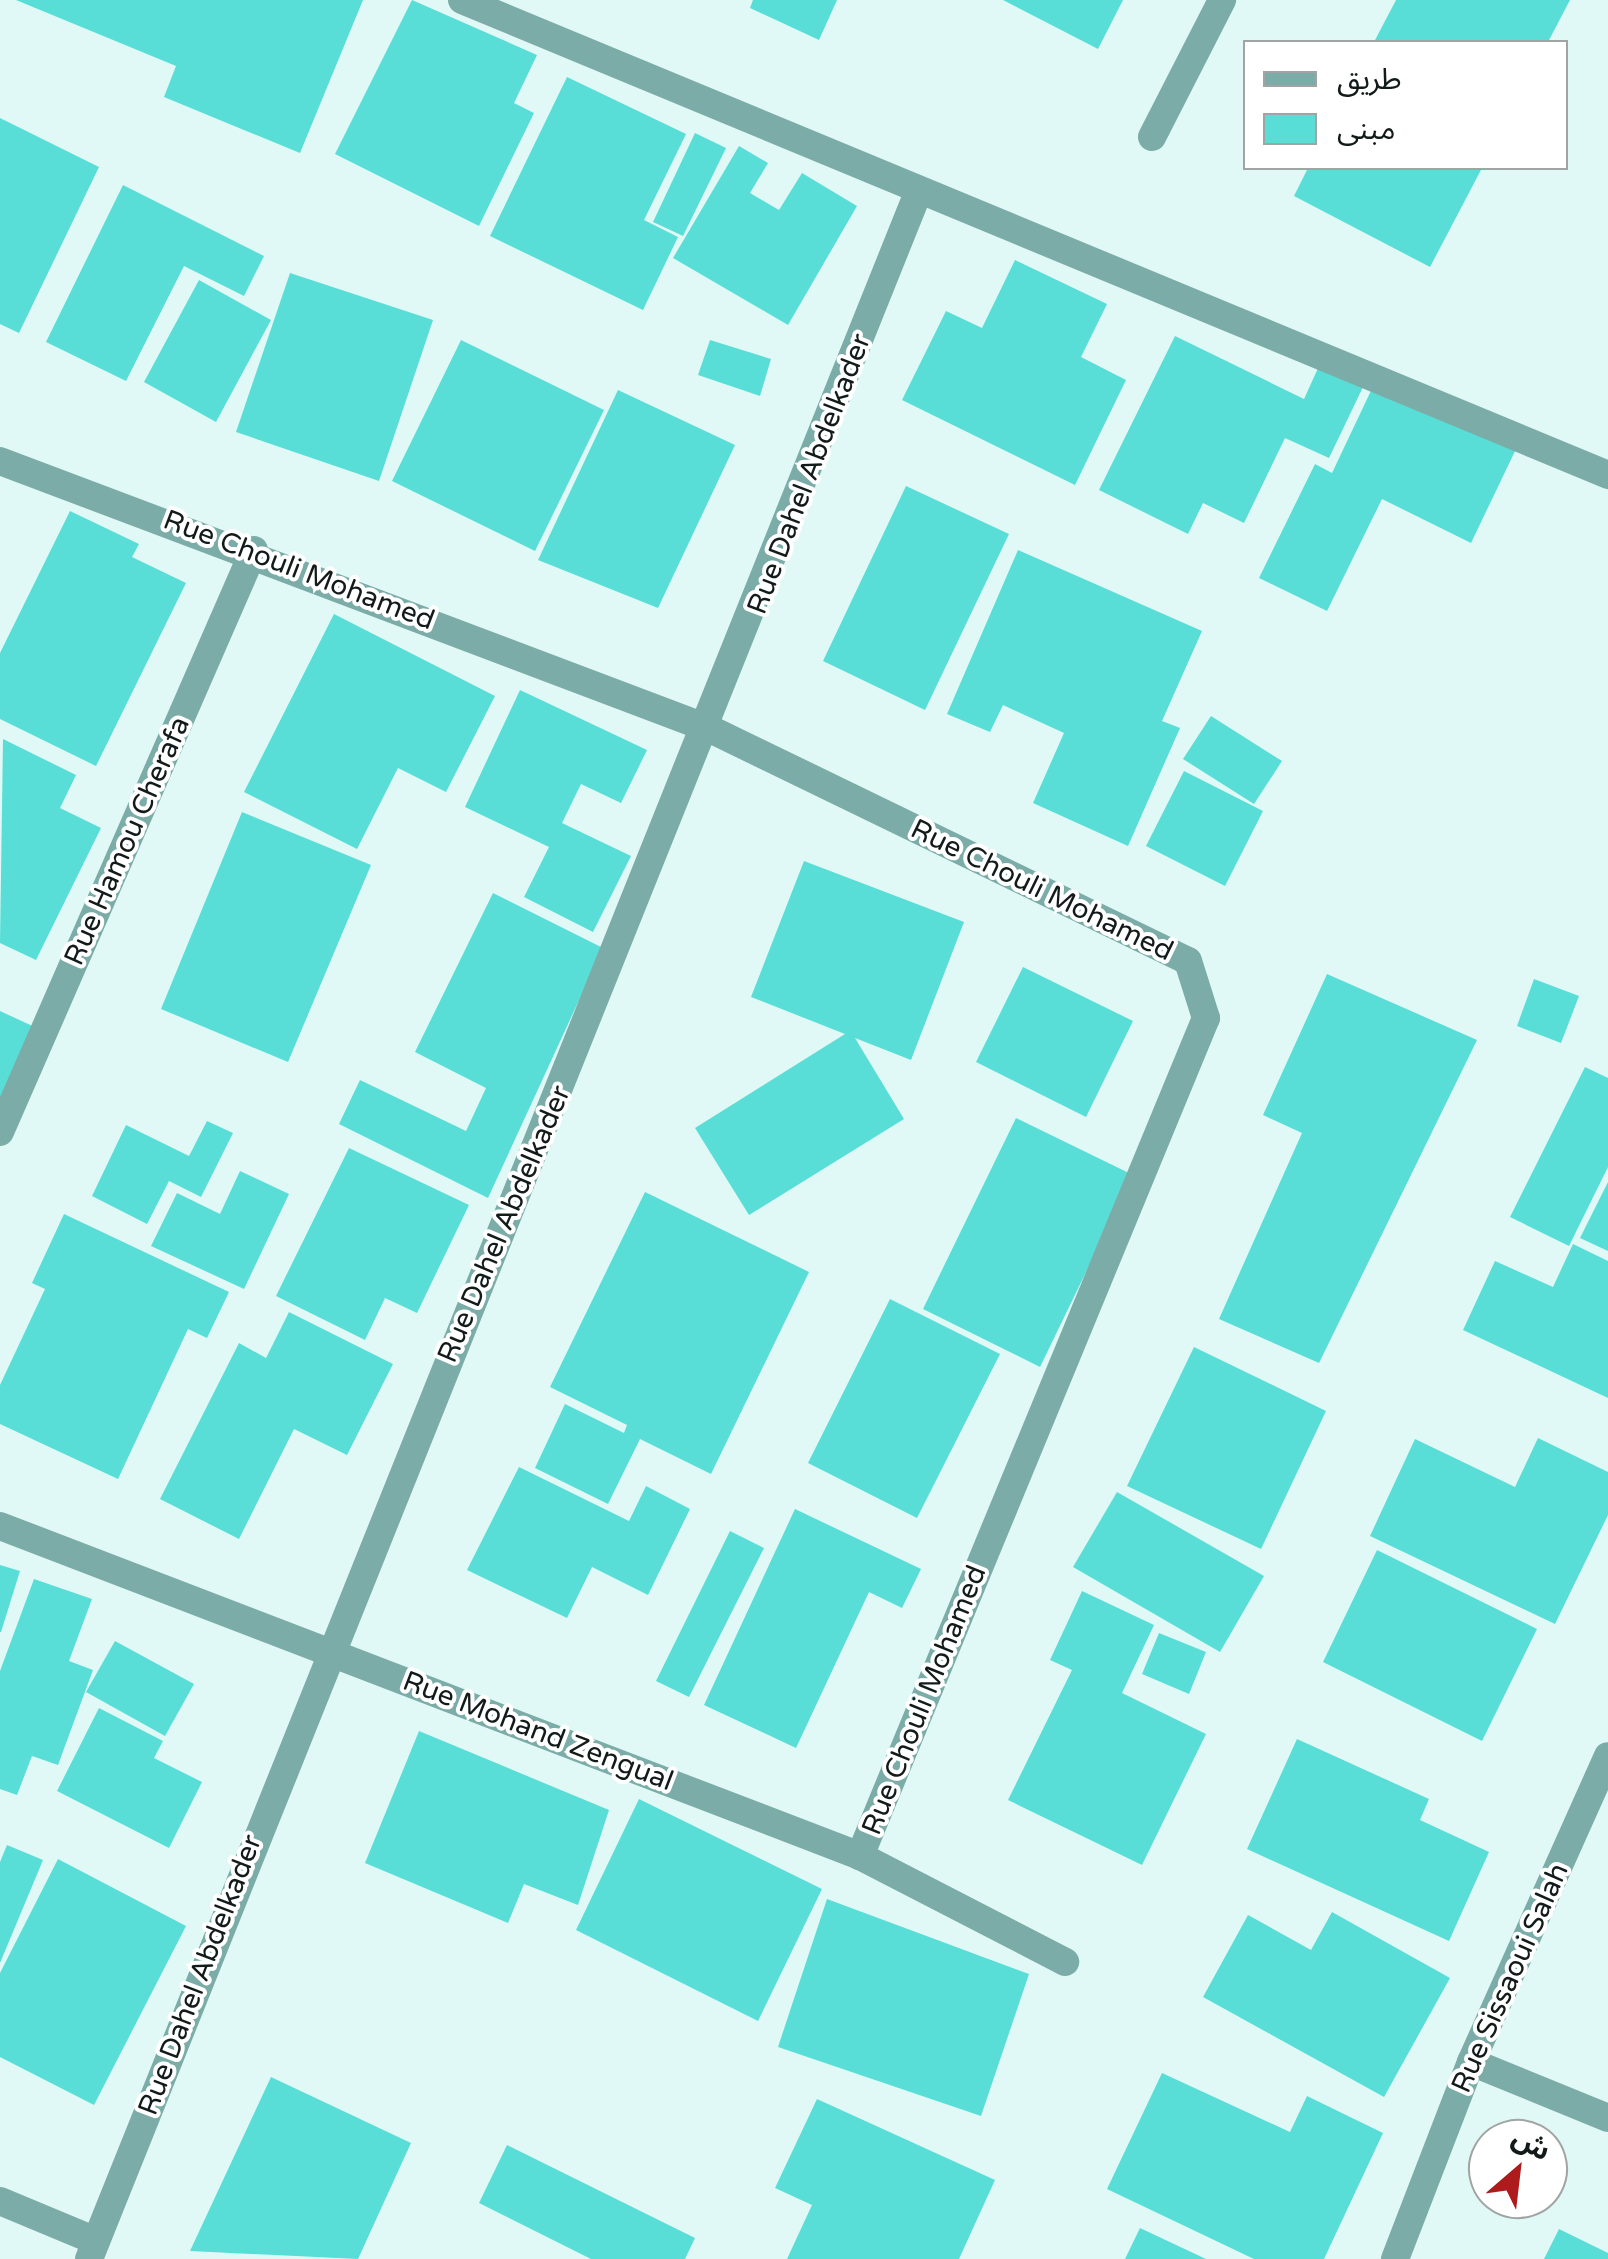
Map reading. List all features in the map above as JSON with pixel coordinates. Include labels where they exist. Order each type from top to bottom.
[{"type":"street","points":[[462,0],[1608,475]]},
{"type":"street","points":[[1152,136],[1222,0]]},
{"type":"street","name":"Rue Dahel Abdelkader","points":[[92,2250],[328,1648],[710,729],[920,190]]},
{"type":"street","name":"Rue Chouli Mohamed","points":[[0,461],[254,550],[710,729],[1188,961],[1206,1018],[860,1856]]},
{"type":"street","name":"Rue Hamou Cherafa","points":[[0,1132],[254,550]]},
{"type":"street","name":"Rue Mohand Zengual","points":[[0,1526],[328,1648],[860,1856],[1065,1962]]},
{"type":"street","name":"Rue Sissaoui Salah","points":[[1396,2259],[1471,2062],[1608,1756]]},
{"type":"street","points":[[1471,2062],[1608,2118]]},
{"type":"street","points":[[0,2202],[92,2250]]},
{"type":"building","points":[[16,0],[363,0],[300,153],[164,97],[176,66]]},
{"type":"building","points":[[412,0],[537,55],[514,103],[534,113],[479,226],[335,154]]},
{"type":"building","points":[[753,0],[837,0],[819,40],[750,8]]},
{"type":"building","points":[[1003,0],[1123,0],[1098,49]]},
{"type":"building","points":[[1396,0],[1570,0],[1549,40],[1375,40]]},
{"type":"building","points":[[567,77],[686,134],[644,220],[678,237],[643,310],[490,236]]},
{"type":"building","points":[[0,118],[99,167],[19,333],[0,324]]},
{"type":"building","points":[[695,133],[726,148],[683,236],[653,222]]},
{"type":"building","points":[[739,146],[768,163],[750,193],[779,210],[802,173],[857,206],[788,325],[673,258]]},
{"type":"building","points":[[1307,170],[1481,170],[1430,267],[1294,196]]},
{"type":"building","points":[[123,185],[264,256],[244,296],[184,266],[126,381],[46,342]]},
{"type":"building","points":[[1015,260],[1107,304],[1081,357],[1126,380],[1075,485],[902,400],[946,311],[982,328]]},
{"type":"building","points":[[290,273],[433,320],[379,481],[236,432]]},
{"type":"building","points":[[199,280],[271,320],[216,422],[144,382]]},
{"type":"building","points":[[1175,336],[1304,399],[1319,366],[1363,387],[1329,458],[1285,438],[1244,523],[1203,503],[1188,534],[1099,490]]},
{"type":"building","points":[[461,340],[604,410],[535,551],[392,481]]},
{"type":"building","points":[[710,340],[771,359],[760,396],[698,375]]},
{"type":"building","points":[[1377,378],[1517,447],[1471,543],[1382,499],[1327,611],[1259,578],[1315,464],[1332,473]]},
{"type":"building","points":[[618,390],[735,445],[658,608],[538,560]]},
{"type":"building","points":[[906,486],[1009,534],[925,710],[823,661]]},
{"type":"building","points":[[70,511],[139,544],[132,557],[186,583],[96,766],[0,719],[0,653]]},
{"type":"building","points":[[1018,550],[1202,631],[1162,721],[1180,728],[1128,846],[1033,803],[1064,733],[1003,705],[990,732],[947,714]]},
{"type":"building","points":[[334,614],[495,696],[446,792],[398,768],[357,849],[244,792]]},
{"type":"building","points":[[520,690],[647,750],[621,803],[581,784],[562,823],[631,856],[593,932],[524,897],[549,847],[465,807]]},
{"type":"building","points":[[1211,716],[1282,761],[1254,804],[1183,759]]},
{"type":"building","points":[[3,739],[76,775],[60,808],[101,828],[36,960],[0,943]]},
{"type":"building","points":[[1184,771],[1263,811],[1225,886],[1146,846]]},
{"type":"building","points":[[242,812],[371,865],[288,1062],[161,1009]]},
{"type":"building","points":[[804,861],[964,922],[911,1060],[855,1038],[904,1119],[749,1215],[695,1128],[845,1034],[751,997]]},
{"type":"building","points":[[493,893],[603,948],[488,1198],[339,1124],[360,1080],[466,1131],[486,1088],[415,1052]]},
{"type":"building","points":[[1023,967],[1133,1021],[1086,1117],[976,1062]]},
{"type":"building","points":[[1327,974],[1477,1040],[1319,1363],[1219,1319],[1302,1133],[1263,1115]]},
{"type":"building","points":[[1534,979],[1579,996],[1561,1043],[1517,1026]]},
{"type":"building","points":[[0,1011],[39,1029],[0,1113]]},
{"type":"building","points":[[1585,1067],[1608,1078],[1608,1167],[1569,1246],[1510,1217]]},
{"type":"building","points":[[1016,1118],[1133,1175],[1040,1367],[923,1309]]},
{"type":"building","points":[[207,1121],[233,1133],[201,1197],[169,1181],[147,1224],[92,1196],[126,1125],[189,1156]]},
{"type":"building","points":[[349,1148],[469,1205],[417,1313],[385,1298],[365,1340],[276,1296]]},
{"type":"building","points":[[240,1171],[289,1194],[244,1289],[151,1246],[177,1193],[220,1214]]},
{"type":"building","points":[[1608,1182],[1608,1251],[1580,1238]]},
{"type":"building","points":[[645,1192],[809,1272],[711,1474],[640,1439],[608,1504],[535,1468],[565,1404],[624,1433],[627,1425],[550,1387]]},
{"type":"building","points":[[64,1214],[229,1292],[207,1338],[188,1329],[118,1479],[0,1424],[0,1385],[45,1289],[32,1283]]},
{"type":"building","points":[[1573,1244],[1608,1261],[1608,1398],[1463,1330],[1495,1261],[1553,1287]]},
{"type":"building","points":[[890,1299],[1000,1354],[917,1518],[808,1463]]},
{"type":"building","points":[[289,1312],[393,1364],[347,1455],[294,1429],[239,1539],[160,1499],[239,1343],[266,1358]]},
{"type":"building","points":[[1194,1347],[1326,1411],[1261,1549],[1127,1486]]},
{"type":"building","points":[[1538,1438],[1608,1472],[1608,1515],[1555,1624],[1370,1536],[1415,1439],[1515,1487]]},
{"type":"building","points":[[519,1467],[629,1521],[646,1486],[690,1509],[648,1595],[592,1567],[567,1618],[467,1570]]},
{"type":"building","points":[[1117,1492],[1264,1576],[1220,1652],[1073,1567]]},
{"type":"building","points":[[795,1509],[921,1569],[902,1608],[869,1592],[796,1748],[704,1705]]},
{"type":"building","points":[[730,1531],[764,1548],[689,1697],[656,1681]]},
{"type":"building","points":[[1377,1550],[1537,1629],[1482,1741],[1323,1662]]},
{"type":"building","points":[[0,1565],[20,1571],[1,1632],[0,1632]]},
{"type":"building","points":[[34,1579],[92,1599],[69,1661],[93,1670],[58,1765],[32,1756],[17,1795],[0,1789],[0,1671]]},
{"type":"building","points":[[1082,1591],[1154,1625],[1122,1693],[1206,1734],[1142,1865],[1008,1800],[1072,1670],[1050,1660]]},
{"type":"building","points":[[1159,1633],[1206,1652],[1189,1694],[1142,1674]]},
{"type":"building","points":[[115,1641],[194,1684],[165,1736],[86,1692]]},
{"type":"building","points":[[99,1708],[163,1741],[154,1758],[202,1782],[169,1848],[57,1791]]},
{"type":"building","points":[[419,1731],[609,1810],[578,1905],[524,1884],[508,1923],[365,1863]]},
{"type":"building","points":[[1297,1739],[1429,1799],[1420,1820],[1489,1852],[1449,1941],[1247,1849]]},
{"type":"building","points":[[639,1799],[822,1889],[758,2021],[576,1930]]},
{"type":"building","points":[[7,1845],[43,1860],[0,1963],[0,1862]]},
{"type":"building","points":[[58,1859],[186,1926],[94,2105],[0,2057],[0,1973]]},
{"type":"building","points":[[827,1899],[1029,1974],[981,2116],[778,2047]]},
{"type":"building","points":[[1332,1912],[1450,1978],[1384,2097],[1203,1997],[1248,1915],[1311,1950]]},
{"type":"building","points":[[1162,2073],[1290,2132],[1307,2096],[1383,2133],[1324,2259],[1254,2259],[1107,2189]]},
{"type":"building","points":[[271,2077],[411,2143],[358,2259],[190,2251]]},
{"type":"building","points":[[817,2099],[995,2180],[959,2259],[787,2259],[812,2205],[775,2188]]},
{"type":"building","points":[[507,2145],[695,2238],[685,2259],[591,2259],[479,2203]]},
{"type":"building","points":[[1140,2228],[1206,2259],[1125,2259]]},
{"type":"building","points":[[1559,2229],[1608,2253],[1608,2259],[1544,2259]]}]
